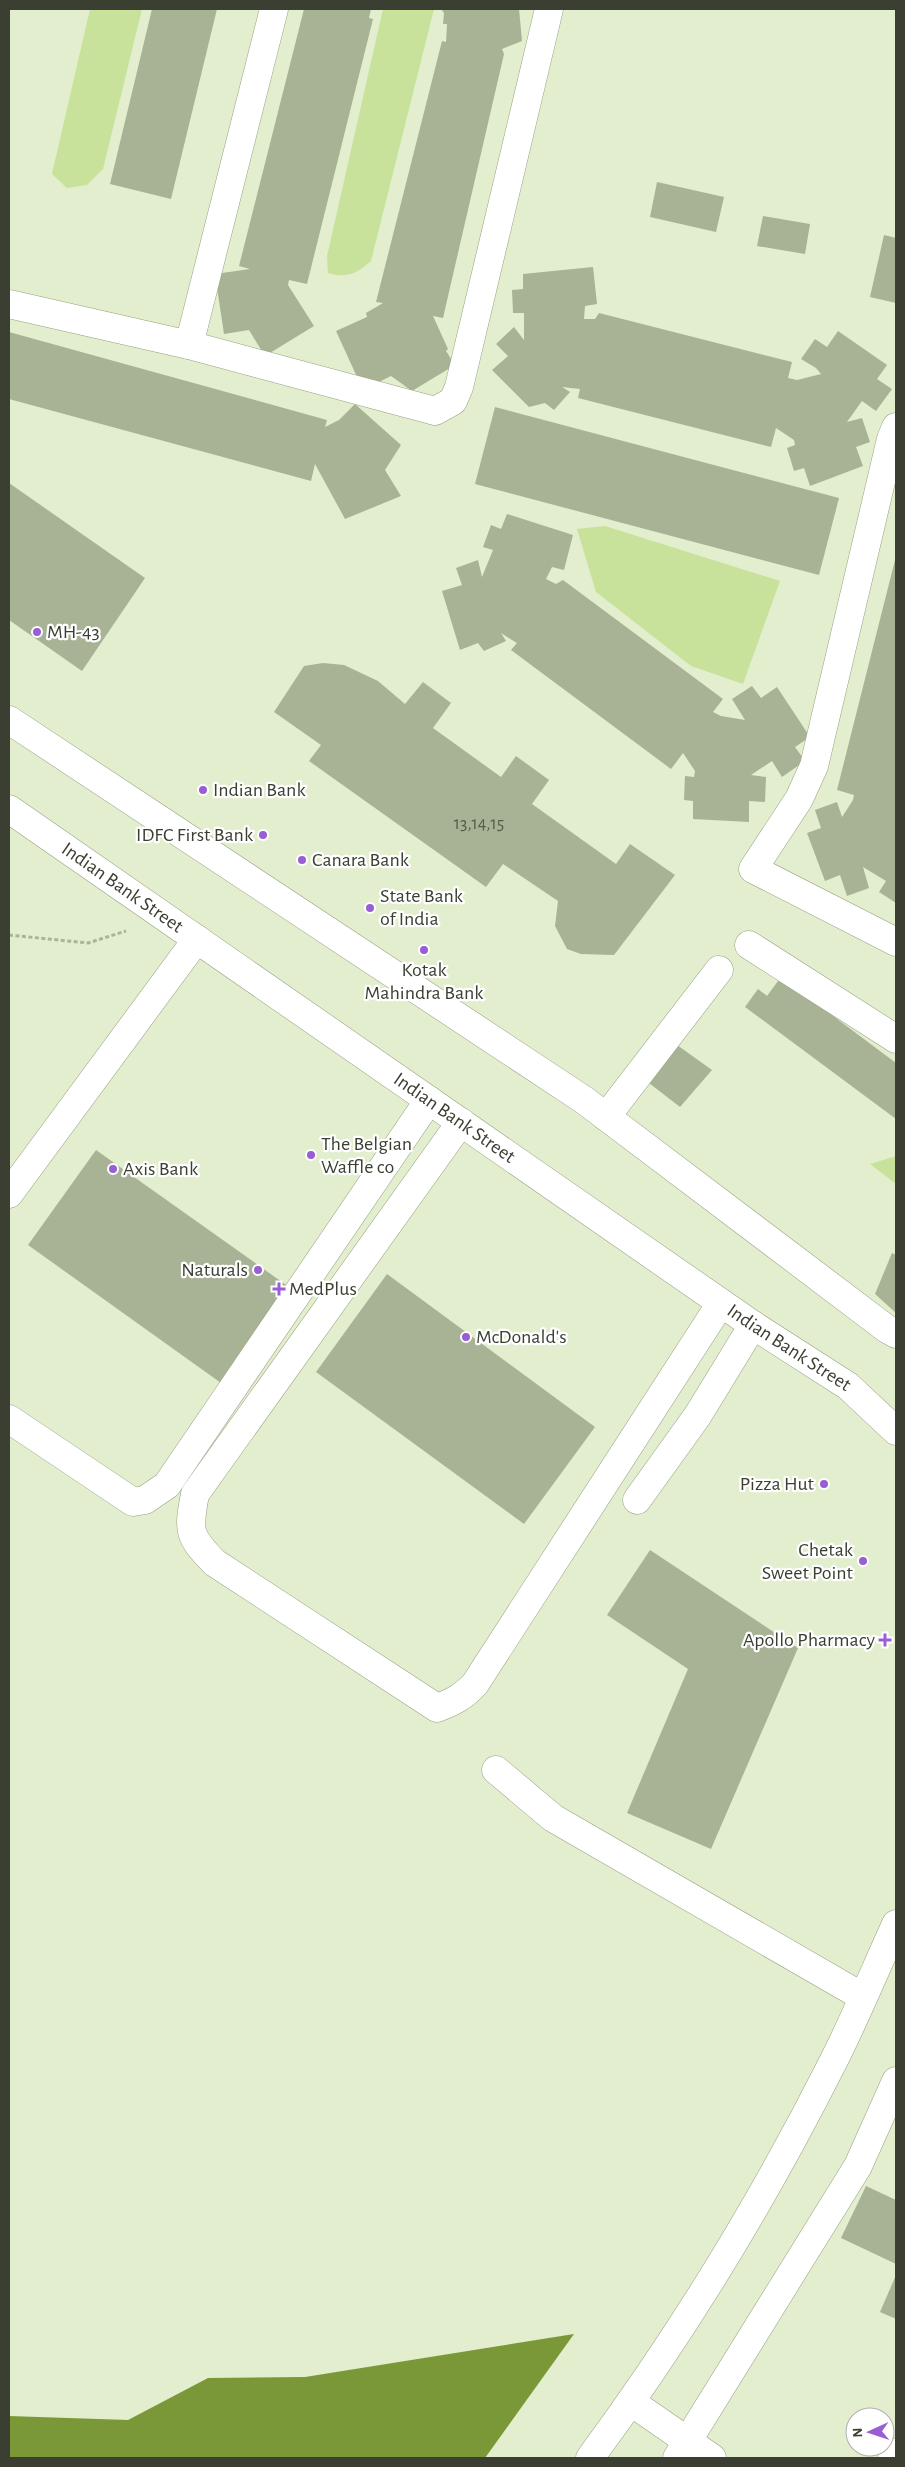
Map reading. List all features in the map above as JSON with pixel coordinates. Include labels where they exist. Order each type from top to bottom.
[{"type":"street","points":[[189,344],[274,9]]},
{"type":"street","points":[[9,304],[189,344],[435,412],[453,401],[459,387],[549,9]]},
{"type":"street","points":[[896,427],[891,439],[814,766],[799,799],[753,870],[896,942]]},
{"type":"street","points":[[9,720],[584,1100],[896,1334]]},
{"type":"street","name":"Indian Bank Street","points":[[9,810],[168,918],[753,1325],[848,1386],[896,1431]]},
{"type":"street","points":[[9,1194],[197,939]]},
{"type":"street","points":[[749,945],[896,1039]]},
{"type":"street","points":[[606,1117],[718,970]]},
{"type":"street","points":[[9,1419],[134,1502],[156,1495],[167,1485],[214,1419],[429,1100]]},
{"type":"street","points":[[461,1122],[195,1494],[190,1519],[191,1532],[197,1545],[215,1563],[437,1708],[453,1702],[464,1696],[475,1684],[721,1303]]},
{"type":"street","points":[[637,1500],[698,1415],[753,1325]]},
{"type":"street","points":[[496,1770],[553,1818],[863,1997]]},
{"type":"street","points":[[590,2458],[631,2402],[738,2235],[833,2062],[896,1924]]},
{"type":"street","points":[[682,2450],[858,2166],[896,2082]]},
{"type":"street","points":[[631,2402],[682,2450],[712,2458]]},
{"type":"street","points":[[892,2458],[896,2453]]},
{"type":"path","points":[[9,936],[88,943],[168,918]]},
{"type":"shaded area","points":[[90,9],[142,9],[103,169],[87,185],[67,188],[52,174]]},
{"type":"shaded area","points":[[383,9],[434,9],[371,261],[351,274],[335,275],[328,273],[327,256]]},
{"type":"shaded area","points":[[605,526],[780,581],[743,684],[691,666],[596,592],[577,529]]},
{"type":"shaded area","points":[[896,1156],[896,1184],[870,1164]]},
{"type":"shaded area","points":[[574,2334],[485,2458],[9,2458],[9,2416],[128,2420],[208,2378],[305,2377]]},
{"type":"building","points":[[152,9],[217,9],[171,199],[110,184]]},
{"type":"building","points":[[304,9],[371,9],[369,18],[373,19],[307,284],[289,280],[288,285],[314,326],[265,356],[249,330],[224,334],[215,274],[250,269],[239,266]]},
{"type":"building","points":[[441,9],[519,9],[522,41],[502,49],[504,54],[443,318],[433,316],[448,349],[446,351],[455,365],[412,391],[391,376],[363,390],[336,331],[367,317],[366,313],[383,303],[376,302],[442,41],[446,42],[447,24],[443,24],[444,13]]},
{"type":"building","points":[[657,182],[724,197],[716,232],[650,217]]},
{"type":"building","points":[[763,216],[810,224],[805,254],[757,246]]},
{"type":"building","points":[[884,235],[896,238],[896,303],[870,297]]},
{"type":"building","points":[[593,267],[597,304],[585,306],[584,319],[595,319],[599,313],[792,362],[788,378],[797,380],[821,374],[816,368],[801,359],[815,339],[827,347],[838,331],[887,365],[877,379],[892,389],[876,411],[862,401],[847,422],[862,418],[870,442],[856,447],[863,466],[810,486],[804,468],[794,471],[787,448],[795,445],[794,440],[776,428],[771,447],[578,398],[580,389],[562,387],[570,392],[554,410],[545,403],[529,407],[492,370],[508,356],[496,344],[514,327],[524,340],[524,313],[513,313],[512,290],[523,289],[523,274]]},
{"type":"building","points":[[9,332],[327,420],[325,427],[339,420],[355,404],[401,445],[385,470],[401,496],[345,519],[315,464],[311,481],[9,399]]},
{"type":"building","points":[[495,407],[839,498],[819,575],[475,484]]},
{"type":"building","points":[[9,483],[145,578],[82,671],[9,620]]},
{"type":"building","points":[[507,514],[573,535],[564,570],[552,567],[546,579],[556,584],[563,580],[723,699],[713,712],[721,716],[745,720],[732,699],[752,686],[761,698],[777,687],[810,737],[795,747],[805,761],[782,777],[772,761],[751,775],[766,777],[765,802],[749,801],[749,822],[693,819],[693,801],[684,800],[685,776],[694,777],[695,771],[683,753],[671,769],[511,650],[517,643],[501,633],[506,641],[484,651],[478,643],[460,650],[442,591],[462,585],[456,568],[478,560],[482,577],[493,550],[483,547],[491,525],[501,529]]},
{"type":"building","points":[[896,556],[896,903],[879,892],[886,881],[863,867],[869,888],[847,896],[840,875],[825,881],[807,833],[821,828],[815,810],[837,802],[842,817],[853,800],[854,795],[837,790]]},
{"type":"building","points":[[323,663],[344,665],[378,681],[405,704],[423,682],[451,703],[433,728],[501,777],[516,756],[549,780],[532,804],[616,864],[630,844],[675,875],[614,955],[581,954],[567,949],[555,926],[558,901],[503,864],[486,887],[309,761],[321,745],[274,712],[304,666]]},
{"type":"building","points":[[781,977],[896,1063],[896,1119],[745,1007],[758,989],[767,996]]},
{"type":"building","points":[[677,1045],[712,1070],[680,1107],[649,1083]]},
{"type":"building","points":[[96,1150],[296,1292],[228,1388],[28,1245]]},
{"type":"building","points":[[892,1253],[896,1255],[896,1313],[875,1294]]},
{"type":"building","points":[[387,1274],[595,1427],[524,1524],[316,1372]]},
{"type":"building","points":[[650,1550],[798,1648],[711,1849],[627,1813],[688,1669],[607,1615]]},
{"type":"building","points":[[866,2186],[896,2200],[896,2264],[841,2238]]},
{"type":"building","points":[[896,2275],[896,2319],[880,2312]]},
{"type":"place","name":"MH-43","points":[[37,632]]},
{"type":"place","name":"Indian Bank","points":[[203,790]]},
{"type":"place","name":"IDFC First Bank","points":[[263,835]]},
{"type":"place","name":"Canara Bank","points":[[302,860]]},
{"type":"place","name":"State Bank of India","points":[[370,908]]},
{"type":"place","name":"Kotak Mahindra Bank","points":[[424,950]]},
{"type":"place","name":"The Belgian Waffle co","points":[[311,1155]]},
{"type":"place","name":"Axis Bank","points":[[113,1169]]},
{"type":"place","name":"Naturals","points":[[258,1270]]},
{"type":"place","name":"MedPlus","points":[[279,1289]]},
{"type":"place","name":"McDonald's","points":[[466,1337]]},
{"type":"place","name":"Pizza Hut","points":[[824,1484]]},
{"type":"place","name":"Chetak Sweet Point","points":[[863,1561]]},
{"type":"place","name":"Apollo Pharmacy","points":[[885,1640]]}]
